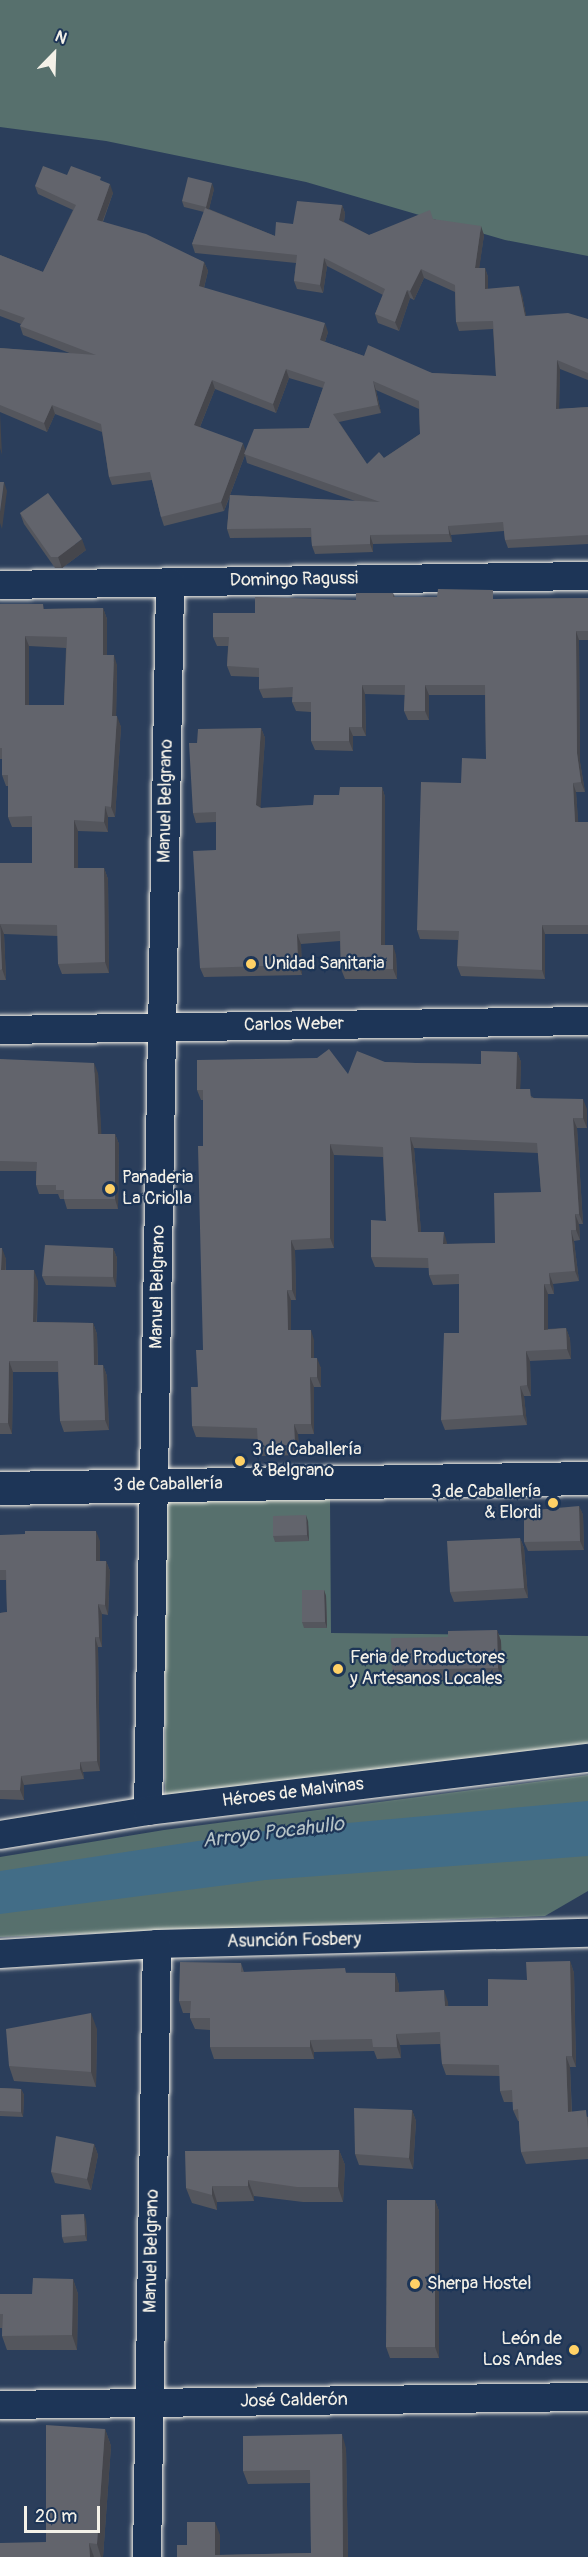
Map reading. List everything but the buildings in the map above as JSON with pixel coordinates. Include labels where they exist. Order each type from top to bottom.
[{"type":"main road","name":"3 de Caballería","points":[[0,1488],[588,1478]]},
{"type":"street","name":"Domingo Ragussi","points":[[0,585],[588,576]]},
{"type":"street","name":"Manuel Belgrano","points":[[148,1811],[170,582]]},
{"type":"street","name":"Carlos Weber","points":[[0,1030],[588,1020]]},
{"type":"street","name":"Héroes de Malvinas","points":[[0,1835],[148,1811],[588,1758]]},
{"type":"street","name":"Asunción Fosbery","points":[[0,1954],[157,1944],[588,1933]]},
{"type":"street","name":"Manuel Belgrano","points":[[147,2557],[157,1944]]},
{"type":"street","name":"José Calderón","points":[[0,2405],[588,2397]]},
{"type":"green space","points":[[0,0],[588,0],[588,256],[505,240],[306,182],[106,141],[0,127]]},
{"type":"green space","points":[[330,1497],[331,1633],[588,1636],[588,1750],[165,1799],[165,1501]]},
{"type":"green space","points":[[588,1775],[588,1891],[545,1916],[0,1937],[0,1857],[164,1830]]},
{"type":"water","name":"Arroyo Pocahullo","points":[[588,1801],[588,1856],[265,1880],[0,1914],[0,1871],[271,1830]]},
{"type":"place","name":"Unidad Sanitaria","points":[[251,964]]},
{"type":"place","name":"Panaderia La Criolla","points":[[110,1189]]},
{"type":"place","name":"3 de Caballería & Belgrano","points":[[240,1461]]},
{"type":"place","name":"3 de Caballería & Elordi","points":[[553,1503]]},
{"type":"place","name":"Feria de Productores y Artesanos Locales","points":[[338,1669]]},
{"type":"place","name":"Sherpa Hostel","points":[[415,2284]]},
{"type":"place","name":"León de Los Andes","points":[[574,2350]]}]
